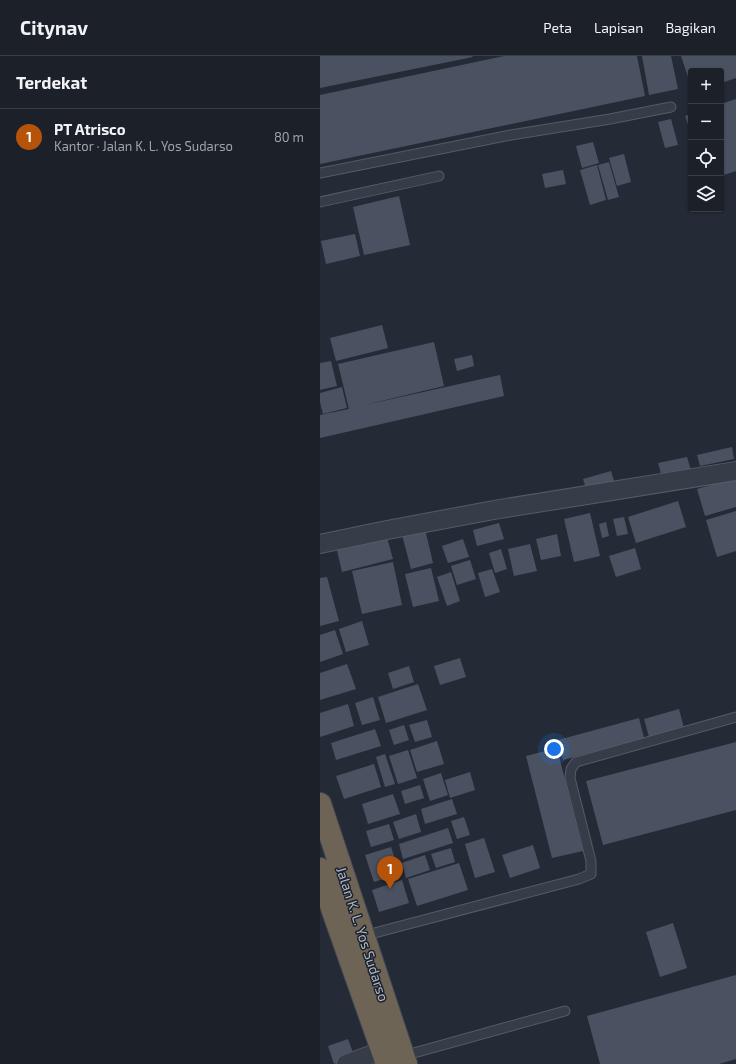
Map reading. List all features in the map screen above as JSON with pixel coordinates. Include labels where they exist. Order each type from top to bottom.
[{"type":"highway","name":"Jalan K. L. Yos Sudarso","points":[[320,804],[332,900],[363,936],[394,1059]]},
{"type":"highway","name":"Jalan K. L. Yos Sudarso","points":[[320,869],[394,1059]]},
{"type":"street","points":[[320,544],[494,510],[736,471]]},
{"type":"street","points":[[346,1064],[394,1059]]},
{"type":"lane","points":[[320,173],[511,135],[610,119],[671,107]]},
{"type":"lane","points":[[320,202],[439,176]]},
{"type":"lane","points":[[363,936],[579,879],[591,874],[591,861],[570,778],[570,769],[576,762],[736,717]]},
{"type":"lane","points":[[394,1059],[565,1012]]},
{"type":"building","points":[[320,56],[472,56],[473,57],[320,88]]},
{"type":"building","points":[[504,56],[637,56],[645,96],[320,164],[320,95]]},
{"type":"building","points":[[642,56],[671,56],[678,89],[649,95]]},
{"type":"building","points":[[681,56],[736,56],[736,78],[724,82],[724,68],[688,68],[688,77]]},
{"type":"building","points":[[736,99],[736,171],[724,175],[724,104]]},
{"type":"building","points":[[688,115],[688,124],[685,116]]},
{"type":"building","points":[[671,119],[678,145],[665,148],[658,122]]},
{"type":"building","points":[[593,142],[599,163],[582,168],[576,146]]},
{"type":"building","points":[[624,154],[631,182],[617,186],[609,158]]},
{"type":"building","points":[[609,162],[619,197],[608,200],[598,165]]},
{"type":"building","points":[[597,165],[606,200],[590,205],[580,170]]},
{"type":"building","points":[[563,170],[566,184],[545,188],[542,174]]},
{"type":"building","points":[[399,196],[410,245],[364,255],[353,207]]},
{"type":"building","points":[[355,234],[360,256],[326,264],[321,241]]},
{"type":"building","points":[[382,325],[388,348],[336,361],[330,338]]},
{"type":"building","points":[[434,342],[444,386],[360,406],[500,375],[504,396],[320,438],[320,415],[349,409],[338,364]]},
{"type":"building","points":[[472,355],[474,366],[457,371],[454,359]]},
{"type":"building","points":[[331,361],[337,386],[320,390],[320,363]]},
{"type":"building","points":[[342,387],[347,408],[323,414],[320,402],[320,393]]},
{"type":"building","points":[[732,447],[734,459],[700,466],[697,455]]},
{"type":"building","points":[[687,457],[691,470],[662,477],[658,463]]},
{"type":"building","points":[[611,471],[615,484],[587,492],[583,479]]},
{"type":"building","points":[[736,478],[736,507],[705,516],[697,489]]},
{"type":"building","points":[[678,501],[686,527],[636,543],[628,517]]},
{"type":"building","points":[[736,511],[736,551],[717,557],[706,520]]},
{"type":"building","points":[[590,513],[600,556],[574,562],[564,519]]},
{"type":"building","points":[[624,517],[628,534],[617,536],[613,519]]},
{"type":"building","points":[[606,522],[609,536],[602,538],[599,524]]},
{"type":"building","points":[[499,523],[504,539],[477,546],[473,530]]},
{"type":"building","points":[[424,525],[433,563],[411,569],[401,531]]},
{"type":"building","points":[[386,534],[393,559],[342,572],[336,546]]},
{"type":"building","points":[[557,534],[561,556],[541,560],[536,539]]},
{"type":"building","points":[[463,539],[469,557],[448,563],[442,546]]},
{"type":"building","points":[[530,544],[537,571],[514,576],[508,549]]},
{"type":"building","points":[[635,548],[641,569],[616,577],[609,556]]},
{"type":"building","points":[[501,549],[507,569],[495,573],[489,553]]},
{"type":"building","points":[[470,560],[476,579],[457,585],[451,566]]},
{"type":"building","points":[[393,562],[402,605],[362,614],[352,571]]},
{"type":"building","points":[[431,568],[439,601],[413,607],[405,574]]},
{"type":"building","points":[[492,569],[500,592],[485,597],[478,573]]},
{"type":"building","points":[[451,572],[460,601],[447,606],[437,577]]},
{"type":"building","points":[[327,577],[339,621],[320,626],[320,578]]},
{"type":"building","points":[[362,621],[369,645],[346,652],[339,629]]},
{"type":"building","points":[[335,630],[343,654],[320,662],[320,635]]},
{"type":"building","points":[[460,658],[466,677],[440,685],[434,666]]},
{"type":"building","points":[[347,664],[356,689],[320,700],[320,673]]},
{"type":"building","points":[[409,666],[414,682],[393,689],[388,673]]},
{"type":"building","points":[[418,684],[427,710],[386,723],[378,697]]},
{"type":"building","points":[[373,697],[380,720],[362,725],[355,703]]},
{"type":"building","points":[[348,704],[354,726],[320,737],[320,713]]},
{"type":"building","points":[[679,709],[684,728],[649,737],[644,719]]},
{"type":"building","points":[[639,718],[644,738],[563,760],[558,740]]},
{"type":"building","points":[[427,720],[432,737],[415,742],[409,725]]},
{"type":"building","points":[[404,725],[409,740],[394,745],[389,730]]},
{"type":"building","points":[[375,729],[381,746],[336,760],[331,743]]},
{"type":"building","points":[[437,741],[444,764],[417,772],[410,750]]},
{"type":"building","points":[[736,742],[736,810],[603,845],[586,781]]},
{"type":"building","points":[[557,748],[583,851],[552,858],[526,756]]},
{"type":"building","points":[[408,750],[417,778],[398,784],[389,756]]},
{"type":"building","points":[[385,754],[395,784],[385,787],[376,757]]},
{"type":"building","points":[[374,764],[381,787],[344,799],[336,776]]},
{"type":"building","points":[[470,772],[475,790],[450,798],[445,780]]},
{"type":"building","points":[[441,773],[448,795],[430,801],[423,779]]},
{"type":"building","points":[[420,785],[424,798],[405,804],[401,791]]},
{"type":"building","points":[[393,794],[400,814],[368,824],[362,804]]},
{"type":"building","points":[[452,799],[457,814],[425,824],[421,809]]},
{"type":"building","points":[[416,814],[421,832],[399,839],[393,822]]},
{"type":"building","points":[[464,817],[470,835],[457,839],[451,821]]},
{"type":"building","points":[[389,824],[394,840],[371,847],[366,831]]},
{"type":"building","points":[[448,828],[453,843],[403,859],[399,844]]},
{"type":"building","points":[[484,838],[495,872],[475,878],[465,844]]},
{"type":"building","points":[[533,845],[540,868],[510,878],[502,855]]},
{"type":"building","points":[[391,847],[400,874],[374,882],[365,855]]},
{"type":"building","points":[[451,848],[455,862],[436,868],[431,854]]},
{"type":"building","points":[[425,855],[430,870],[406,878],[402,863]]},
{"type":"building","points":[[459,863],[468,890],[417,906],[408,879]]},
{"type":"building","points":[[402,880],[409,903],[379,912],[372,890]]},
{"type":"building","points":[[673,923],[687,968],[660,977],[646,932]]},
{"type":"building","points":[[736,975],[736,1059],[719,1064],[600,1064],[587,1016]]},
{"type":"building","points":[[348,1039],[355,1058],[334,1064],[328,1046]]},
{"type":"place","name":"PT Atrisco","points":[[390,889]]}]
